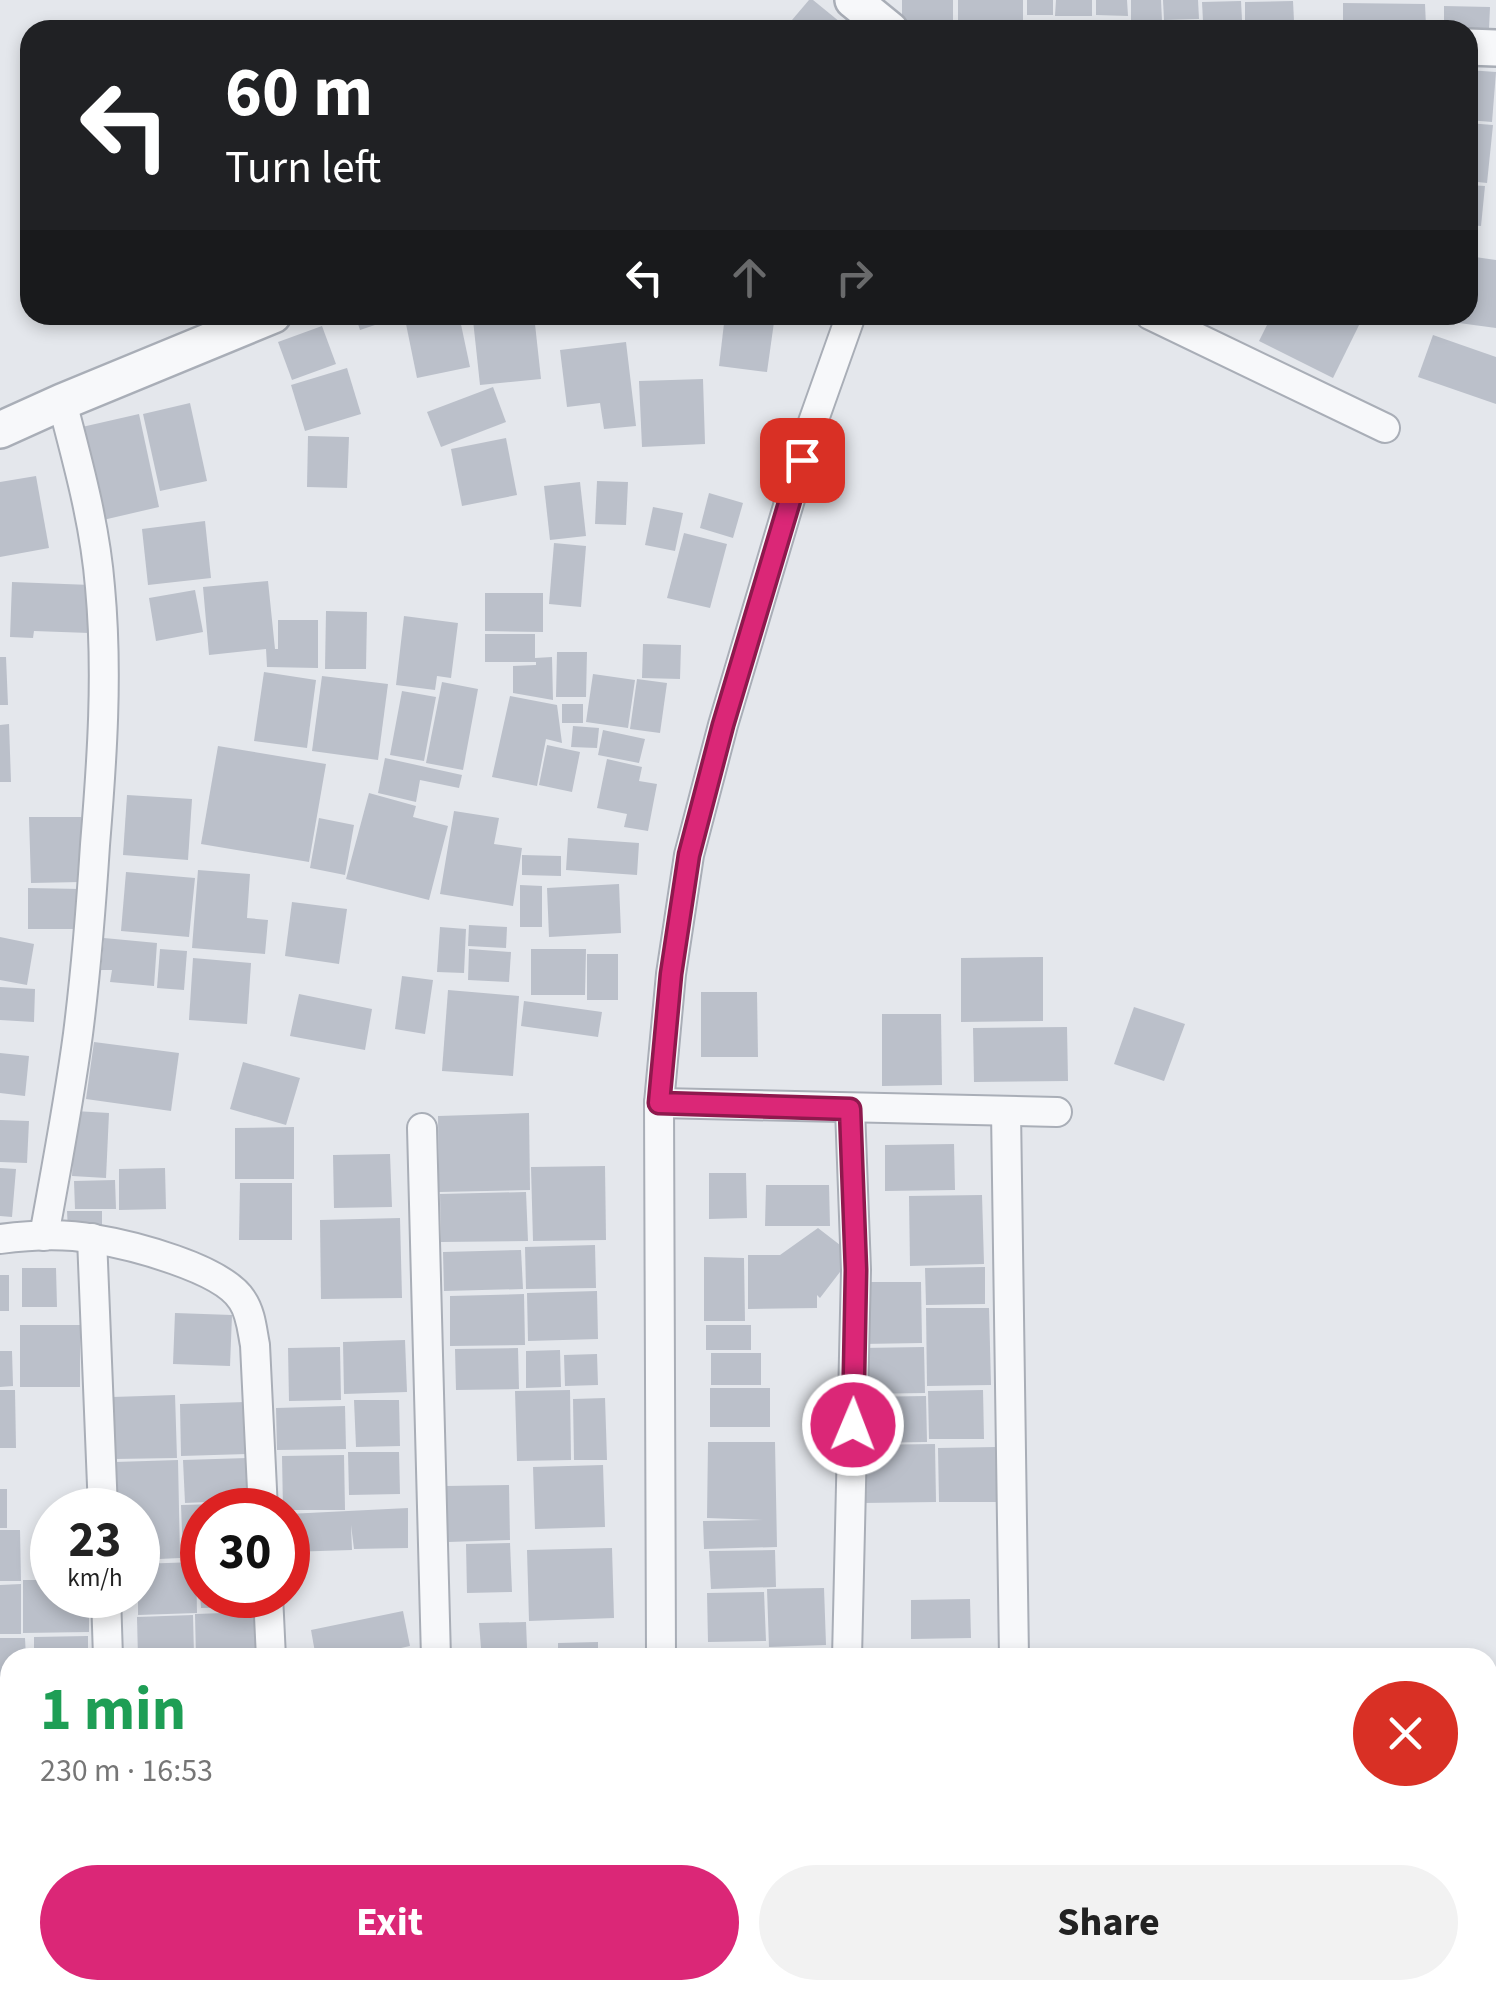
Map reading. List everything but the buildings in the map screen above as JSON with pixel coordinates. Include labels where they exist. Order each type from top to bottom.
[{"type":"street","points":[[853,0],[878,20]]},
{"type":"street","points":[[0,430],[249,325]]},
{"type":"street","points":[[661,1648],[659,1103],[671,974],[689,855],[723,725],[808,441],[848,325]]},
{"type":"street","points":[[1171,325],[1385,428]]},
{"type":"street","points":[[44,1236],[78,1031],[101,774],[104,686],[93,532],[62,402]]},
{"type":"street","points":[[659,1103],[1057,1112]]},
{"type":"street","points":[[847,1648],[856,1270],[850,1109]]},
{"type":"street","points":[[1006,1111],[1014,1648]]},
{"type":"street","points":[[422,1128],[436,1648]]},
{"type":"street","points":[[92,1238],[102,1488]]},
{"type":"street","points":[[0,1239],[92,1238],[184,1262],[222,1280],[242,1299],[255,1345],[262,1488]]},
{"type":"street","points":[[107,1618],[108,1648]]},
{"type":"street","points":[[269,1618],[271,1648]]},
{"type":"route","points":[[802,460],[723,725],[689,855],[671,974],[659,1103],[850,1109],[856,1270],[853,1425]]}]
